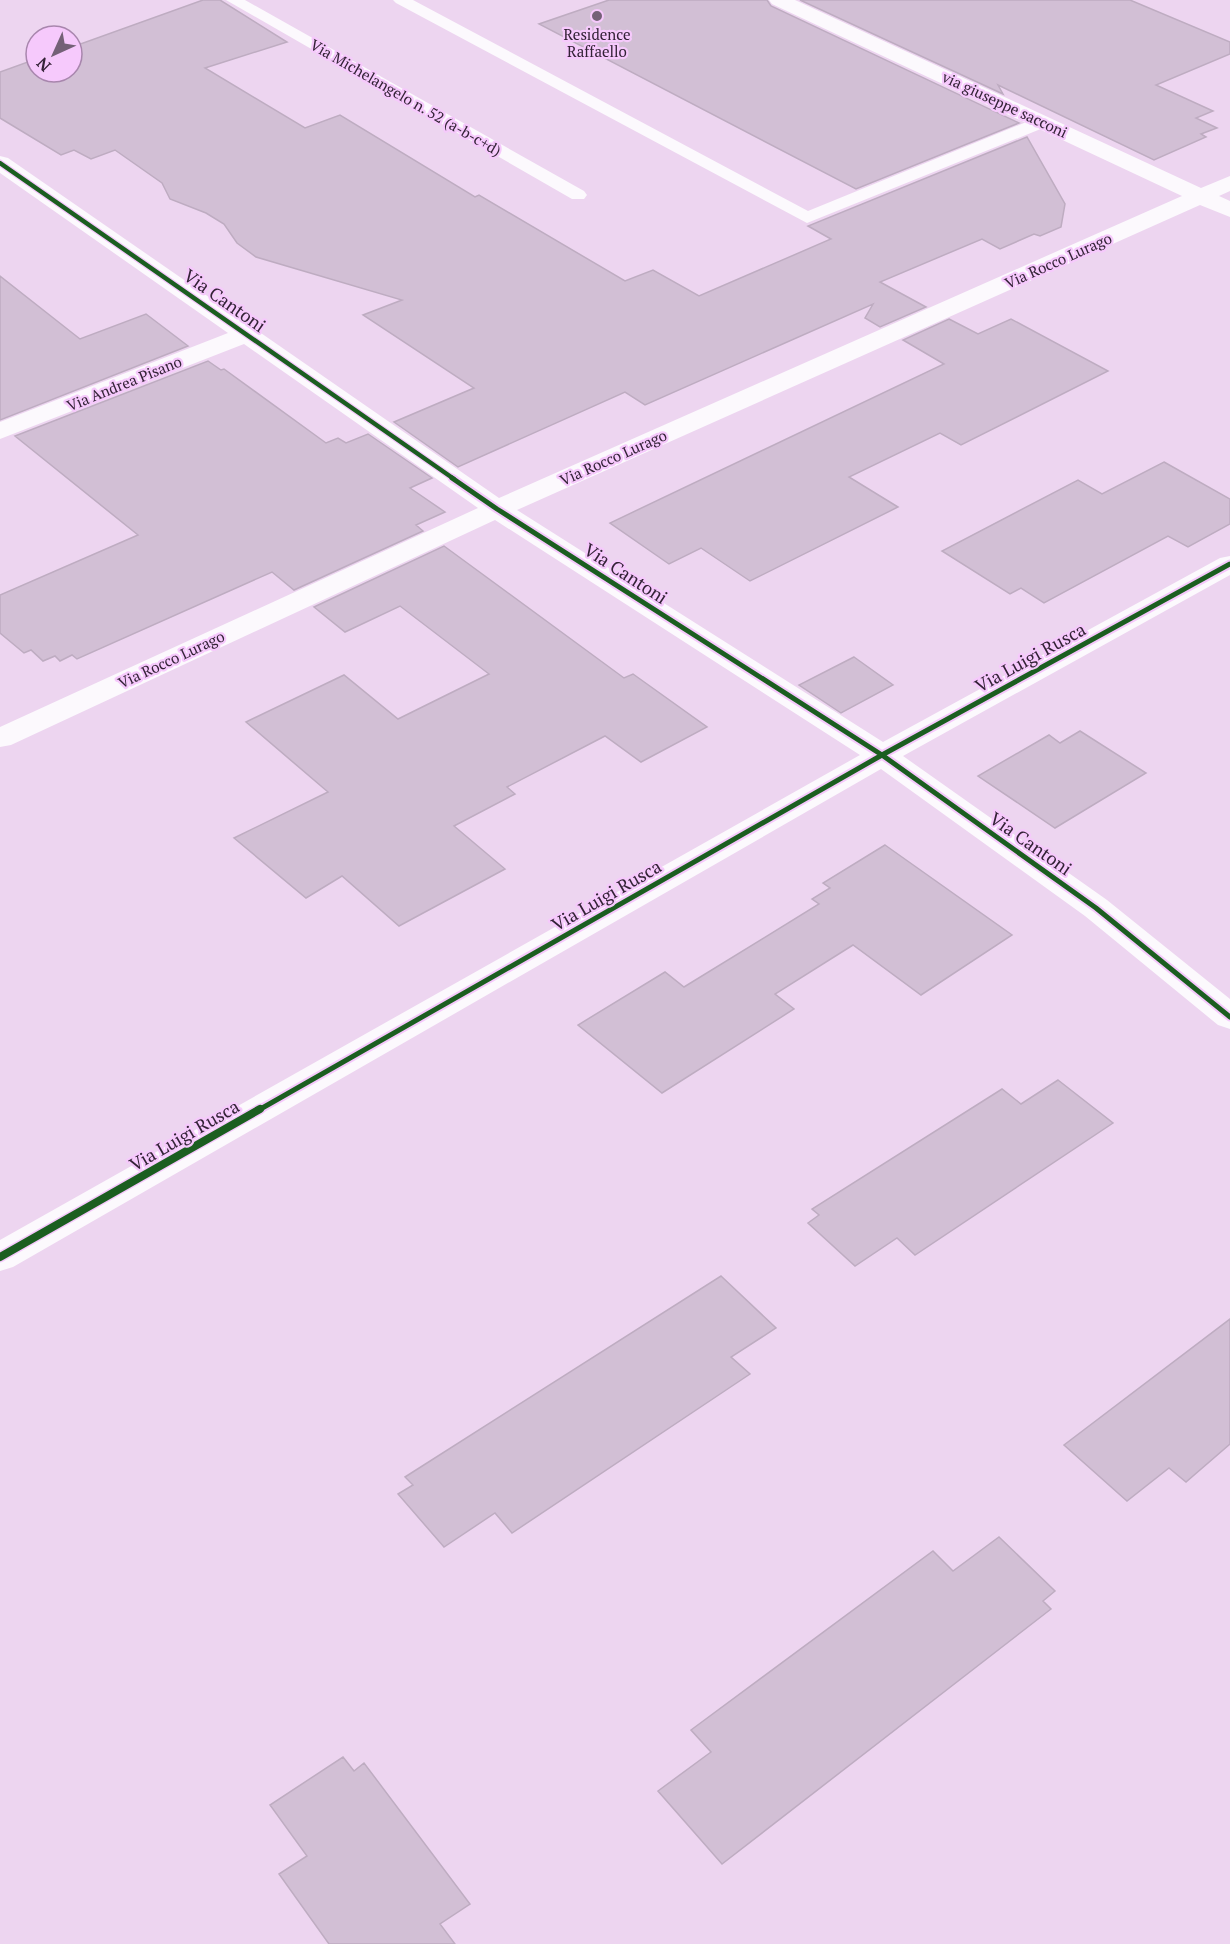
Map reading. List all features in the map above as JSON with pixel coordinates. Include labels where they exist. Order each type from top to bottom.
[{"type":"street","name":"via giuseppe sacconi","points":[[779,0],[1230,210]]},
{"type":"street","name":"Via Cantoni","points":[[0,163],[497,509],[882,755],[1096,908],[1230,1017]]},
{"type":"street","name":"Via Rocco Lurago","points":[[0,738],[497,509],[1230,183]]},
{"type":"street","name":"Via Andrea Pisano","points":[[0,431],[247,334]]},
{"type":"street","name":"Via Luigi Rusca","points":[[0,1257],[882,755],[1230,564]]},
{"type":"lane","name":"Via Michelangelo n. 52 (a-b-c+d)","points":[[234,0],[578,195]]},
{"type":"lane","points":[[401,0],[807,218],[1042,122]]},
{"type":"building","points":[[203,0],[220,0],[287,42],[205,68],[305,128],[340,115],[475,197],[479,195],[625,281],[653,270],[699,296],[831,239],[808,226],[1027,137],[1065,204],[1061,227],[1040,236],[1034,234],[1000,249],[982,239],[880,282],[926,307],[880,327],[865,318],[873,304],[645,405],[625,392],[458,467],[394,422],[474,388],[363,315],[402,300],[256,257],[237,243],[224,224],[206,213],[170,199],[162,183],[115,150],[91,159],[74,150],[61,155],[0,118],[0,72],[24,63],[24,84],[84,84],[84,43]]},
{"type":"building","points":[[609,0],[767,0],[771,6],[1019,123],[856,189],[539,24]]},
{"type":"building","points":[[800,0],[1130,0],[1230,42],[1230,54],[1156,85],[1213,111],[1196,118],[1217,128],[1201,134],[1206,137],[1154,160],[998,85],[1003,94]]},
{"type":"building","points":[[0,276],[80,339],[146,314],[188,346],[0,420]]},
{"type":"building","points":[[949,319],[978,334],[1011,319],[1108,371],[961,445],[940,433],[849,477],[898,507],[750,581],[701,548],[669,564],[610,523],[944,364],[903,340]]},
{"type":"building","points":[[208,361],[221,370],[224,369],[326,443],[338,438],[346,443],[368,434],[432,478],[410,488],[445,512],[416,525],[423,531],[294,590],[272,572],[77,659],[72,655],[60,661],[55,656],[43,661],[31,650],[24,653],[0,633],[0,595],[138,535],[15,436]]},
{"type":"building","points":[[1164,462],[1230,499],[1230,524],[1188,547],[1168,536],[1044,603],[1021,588],[1010,594],[942,551],[1078,480],[1102,494]]},
{"type":"building","points":[[444,546],[624,678],[633,674],[707,727],[641,762],[605,736],[507,787],[515,794],[454,826],[505,869],[399,926],[342,876],[306,898],[234,838],[328,792],[246,722],[344,675],[398,719],[489,674],[400,606],[345,632],[314,607]]},
{"type":"building","points":[[854,657],[893,685],[841,713],[799,685]]},
{"type":"building","points":[[1080,731],[1146,773],[1055,828],[978,776],[1049,735],[1060,743]]},
{"type":"building","points":[[885,845],[1012,935],[921,995],[853,945],[775,994],[794,1009],[662,1093],[578,1025],[665,972],[684,987],[819,904],[812,899],[830,888],[823,883]]},
{"type":"building","points":[[1058,1080],[1113,1123],[915,1255],[897,1238],[855,1266],[808,1223],[819,1215],[812,1209],[1002,1089],[1021,1104]]},
{"type":"building","points":[[721,1276],[776,1328],[731,1357],[750,1374],[512,1533],[495,1513],[444,1547],[398,1494],[413,1485],[405,1477]]},
{"type":"building","points":[[1230,1319],[1230,1444],[1186,1482],[1169,1468],[1127,1501],[1064,1445]]},
{"type":"building","points":[[999,1537],[1055,1591],[1043,1601],[1051,1609],[722,1864],[658,1791],[711,1752],[691,1730],[933,1551],[953,1571]]},
{"type":"building","points":[[343,1757],[354,1771],[364,1763],[470,1904],[440,1924],[455,1944],[329,1944],[279,1874],[307,1856],[270,1805]]},
{"type":"cycle path","points":[[0,163],[497,509],[882,755],[1096,908],[1230,1017]]},
{"type":"cycle path","points":[[0,1257],[882,755],[1230,564]]},
{"type":"place","name":"Residence Raffaello","points":[[597,16]]}]
